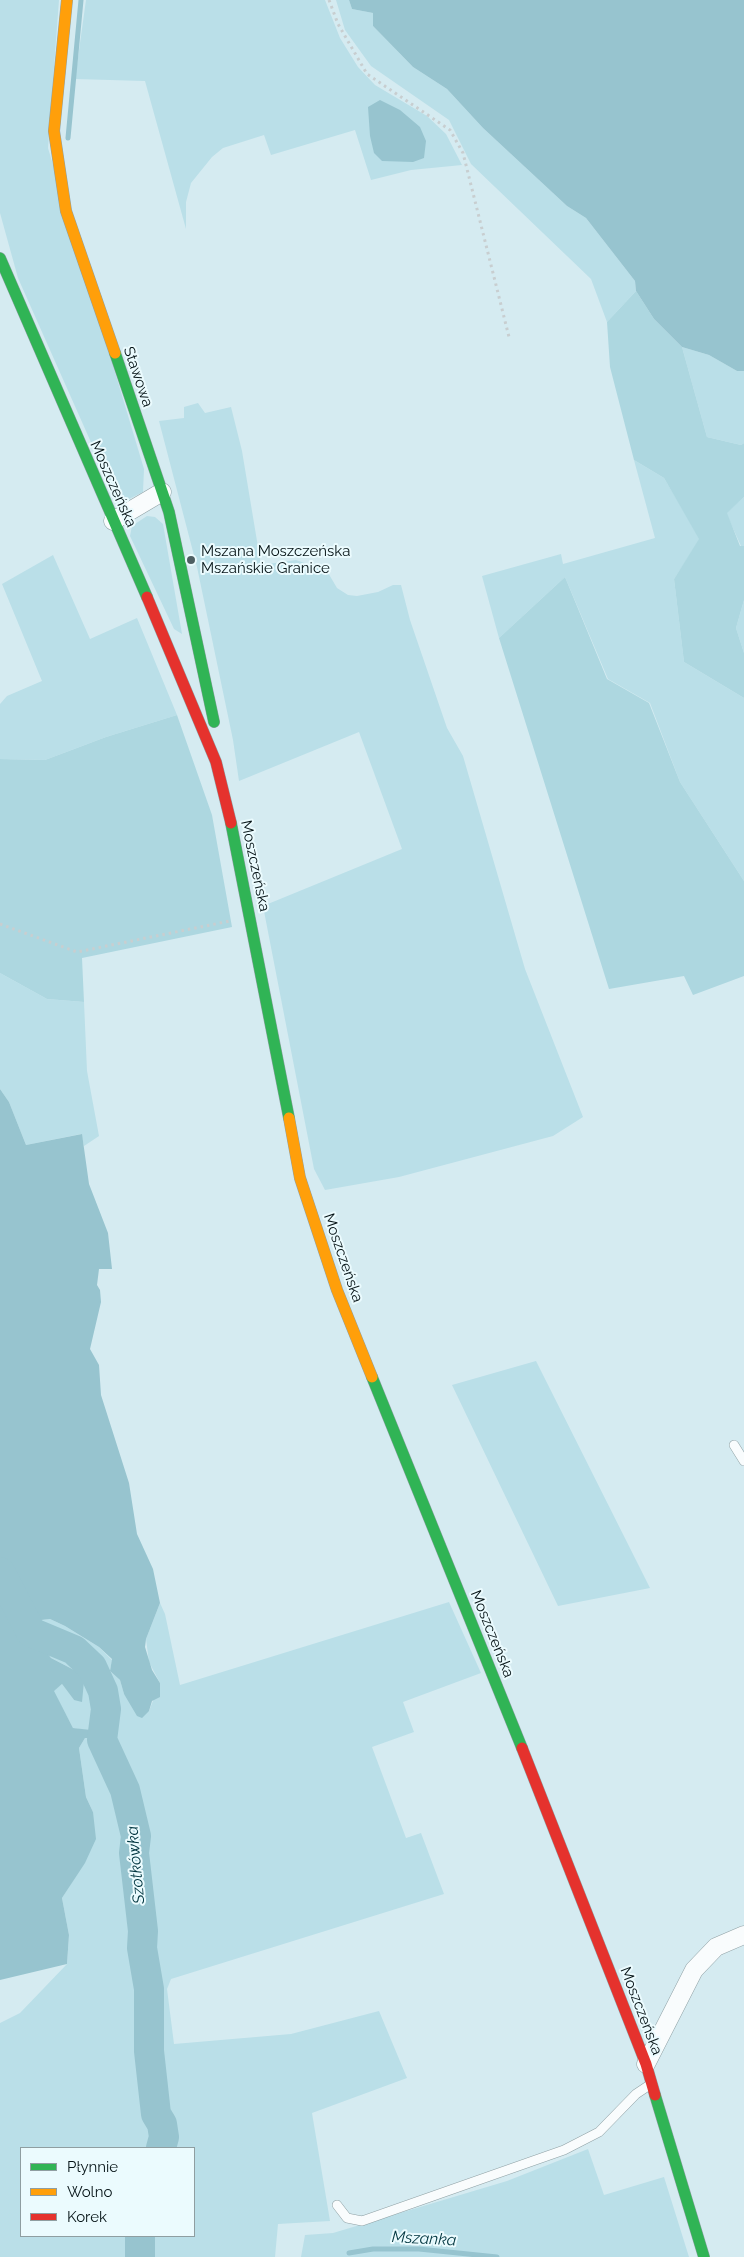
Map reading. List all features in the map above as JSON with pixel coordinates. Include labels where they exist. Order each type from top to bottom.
[{"type":"street","name":"Stawowa","points":[[67,0],[54,131],[66,211],[169,512],[215,728],[216,762]]},
{"type":"street","name":"Moszczeńska","points":[[0,258],[190,696],[216,762],[238,851],[300,1178],[337,1290],[578,1888],[646,2064],[704,2257]]},
{"type":"street","points":[[113,522],[162,492]]},
{"type":"street","points":[[646,2064],[694,1970],[716,1947],[744,1935]]},
{"type":"lane","points":[[734,1445],[744,1461]]},
{"type":"lane","points":[[336,2205],[346,2218],[362,2220],[564,2150],[599,2132],[636,2094],[652,2084]]},
{"type":"path","points":[[329,0],[338,24],[367,74],[450,130],[463,153],[509,337]]},
{"type":"path","points":[[0,924],[77,952],[250,916]]},
{"type":"shaded area","points":[[0,0],[59,0],[48,148],[144,469],[143,492],[129,499],[118,498],[110,485],[18,278],[0,213]]},
{"type":"shaded area","points":[[86,0],[325,0],[340,38],[358,67],[375,85],[427,116],[446,134],[462,165],[411,170],[371,180],[355,130],[271,155],[264,135],[223,148],[212,157],[191,183],[186,202],[186,229],[145,81],[75,79]]},
{"type":"shaded area","points":[[336,0],[349,0],[352,9],[373,13],[373,26],[413,67],[447,89],[483,128],[567,206],[586,218],[635,281],[636,291],[607,322],[591,279],[471,164],[449,120],[371,66],[345,30]]},
{"type":"shaded area","points":[[349,0],[744,0],[744,371],[737,371],[709,355],[682,347],[654,319],[636,291],[635,281],[586,218],[567,206],[483,128],[447,89],[413,67],[373,26],[373,13],[352,9]]},
{"type":"shaded area","points":[[380,100],[400,110],[420,127],[426,141],[424,158],[413,162],[382,161],[374,153],[370,136],[368,107]]},
{"type":"shaded area","points":[[636,291],[654,319],[682,347],[707,437],[741,445],[744,443],[744,497],[727,513],[740,546],[744,546],[744,600],[736,628],[744,653],[744,698],[684,662],[674,579],[699,539],[664,478],[634,460],[610,367],[607,322]]},
{"type":"shaded area","points":[[682,347],[709,355],[737,371],[744,371],[744,443],[741,445],[707,437]]},
{"type":"shaded area","points":[[198,403],[205,413],[231,407],[242,451],[261,565],[296,560],[327,571],[337,588],[348,595],[357,596],[378,592],[393,585],[401,585],[410,620],[447,728],[463,756],[525,969],[583,1117],[553,1136],[399,1177],[325,1190],[314,1169],[263,906],[402,849],[359,732],[239,781],[233,740],[197,567],[159,421],[184,418],[184,407]]},
{"type":"shaded area","points":[[634,460],[664,478],[700,539],[674,579],[684,662],[744,698],[744,881],[680,782],[650,703],[608,679],[565,577],[499,638],[482,576],[561,554],[563,564],[655,538]]},
{"type":"shaded area","points":[[744,497],[744,546],[741,546],[726,513]]},
{"type":"shaded area","points":[[147,516],[155,517],[163,524],[182,634],[174,629],[130,536],[132,526]]},
{"type":"shaded area","points":[[53,555],[90,639],[137,618],[177,715],[106,737],[45,760],[0,759],[0,704],[7,696],[42,681],[2,584]]},
{"type":"shaded area","points":[[565,577],[607,679],[649,703],[680,782],[744,881],[744,976],[693,995],[684,976],[609,989],[499,638]]},
{"type":"shaded area","points":[[744,600],[744,653],[736,628]]},
{"type":"shaded area","points":[[177,715],[212,815],[232,927],[82,958],[84,1002],[47,999],[0,973],[0,759],[45,760],[106,737]]},
{"type":"shaded area","points":[[0,973],[47,999],[84,1002],[87,1071],[99,1136],[84,1146],[81,1134],[26,1145],[9,1102],[0,1089]]},
{"type":"shaded area","points":[[0,1089],[9,1102],[26,1145],[82,1134],[89,1184],[108,1233],[112,1269],[99,1269],[97,1285],[100,1290],[101,1302],[90,1349],[99,1365],[101,1395],[129,1483],[137,1534],[153,1569],[160,1603],[146,1639],[145,1647],[152,1670],[160,1683],[160,1697],[152,1701],[149,1711],[142,1718],[137,1716],[124,1694],[120,1680],[110,1671],[112,1659],[99,1647],[50,1619],[33,1621],[31,1632],[51,1658],[78,1672],[84,1681],[82,1702],[74,1700],[62,1684],[54,1691],[73,1728],[91,1730],[93,1738],[85,1738],[79,1748],[86,1797],[93,1812],[96,1839],[85,1863],[62,1898],[69,1935],[67,1964],[0,1980]]},
{"type":"shaded area","points":[[536,1361],[650,1588],[558,1606],[452,1385]]},
{"type":"shaded area","points":[[449,1602],[481,1673],[403,1702],[414,1732],[372,1747],[406,1838],[421,1833],[444,1894],[171,1979],[167,1989],[174,2044],[291,2034],[379,2011],[407,2078],[312,2113],[330,2221],[278,2224],[275,2257],[0,2257],[0,2023],[20,2013],[67,1964],[69,1935],[62,1898],[72,1882],[93,1812],[86,1797],[79,1748],[85,1738],[93,1737],[91,1731],[73,1728],[53,1691],[62,1684],[74,1700],[78,1672],[51,1658],[31,1632],[33,1621],[50,1619],[99,1647],[112,1660],[110,1671],[120,1680],[124,1694],[149,1711],[160,1683],[149,1662],[146,1639],[160,1603],[165,1614],[180,1685]]},
{"type":"shaded area","points":[[588,2149],[604,2195],[664,2177],[689,2257],[301,2257],[305,2235],[333,2233],[507,2181]]},
{"type":"waterway","points":[[68,138],[81,0]]},
{"type":"waterway","name":"Szotkówka","points":[[0,1572],[31,1632],[74,1650],[92,1667],[103,1691],[106,1709],[102,1740],[125,1790],[136,1836],[134,1853],[143,1931],[142,1948],[149,1989],[149,2051],[156,2114],[162,2124],[164,2137],[161,2147]]},
{"type":"waterway","name":"Szotkówka","points":[[140,2237],[140,2257]]},
{"type":"waterway","name":"Mszanka","points":[[349,2253],[373,2249],[419,2249],[497,2257]]},
{"type":"traffic: fast","points":[[0,258],[147,597]]},
{"type":"traffic: fast","points":[[115,353],[169,512],[214,722]]},
{"type":"traffic: fast","points":[[231,823],[289,1118]]},
{"type":"traffic: fast","points":[[372,1377],[522,1748]]},
{"type":"traffic: fast","points":[[655,2095],[704,2257]]},
{"type":"traffic: slow","points":[[67,0],[54,131],[66,211],[115,353]]},
{"type":"traffic: slow","points":[[289,1118],[300,1178],[337,1290],[372,1377]]},
{"type":"traffic: jam","points":[[147,597],[216,762],[231,823]]},
{"type":"traffic: jam","points":[[522,1748],[646,2064],[655,2095]]},
{"type":"place","name":"Mszana Moszczeńska Mszańskie Granice","points":[[191,560]]}]
